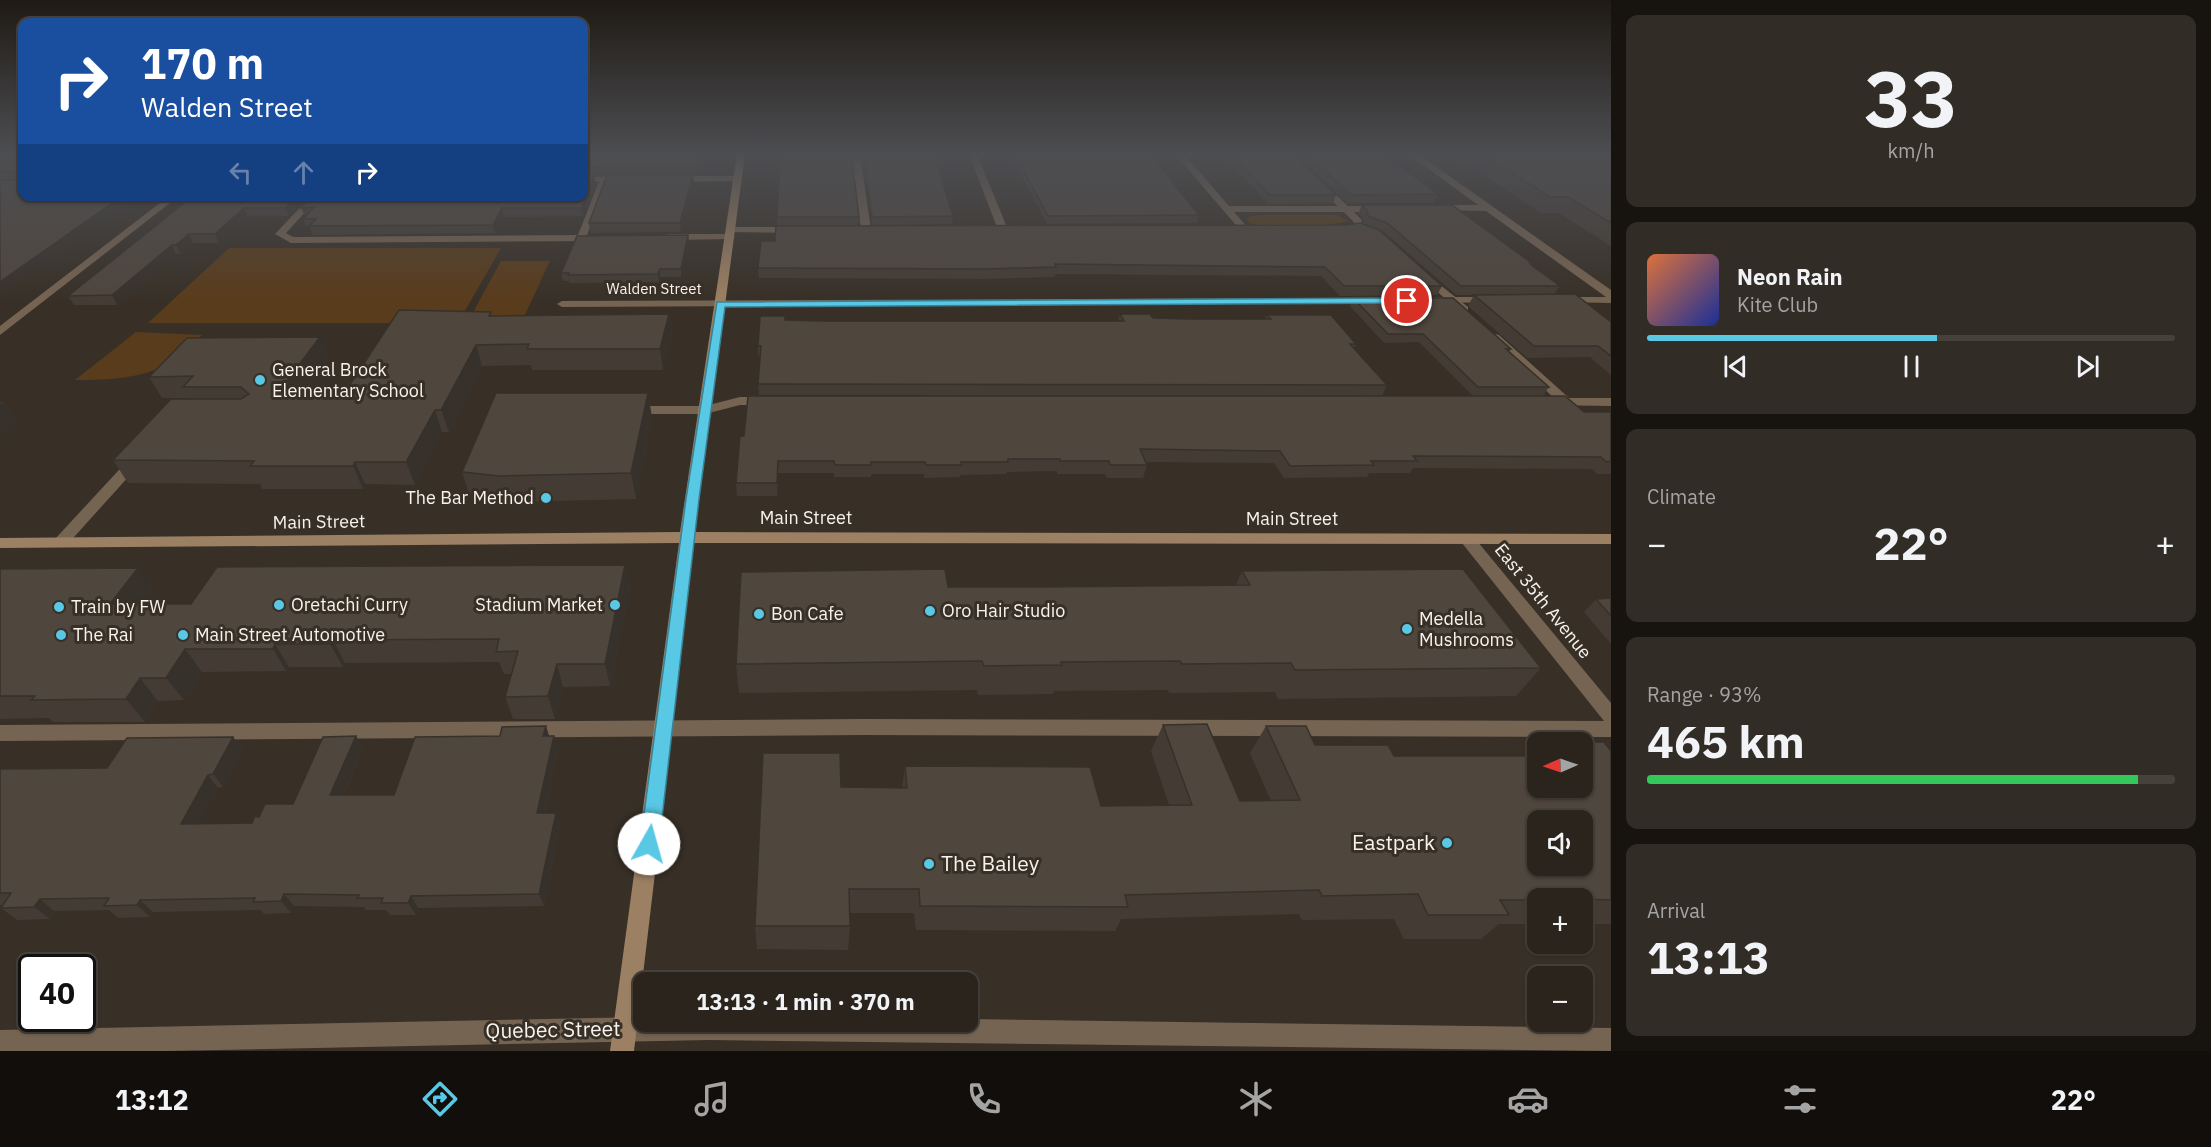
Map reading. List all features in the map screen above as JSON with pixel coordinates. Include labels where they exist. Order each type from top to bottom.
[{"type":"main road","points":[[624,1040],[688,538],[734,203]]},
{"type":"main road","name":"Main Street","points":[[0,543],[688,538],[1611,539]]},
{"type":"street","points":[[0,332],[166,203]]},
{"type":"street","points":[[309,203],[280,234],[291,240],[604,238]]},
{"type":"street","points":[[581,238],[595,203]]},
{"type":"street","points":[[862,203],[866,230]]},
{"type":"street","points":[[990,203],[999,230],[1015,230]]},
{"type":"street","points":[[1221,203],[1238,229],[1254,229]]},
{"type":"street","points":[[1340,203],[1359,222],[1357,227]]},
{"type":"street","points":[[1481,203],[1611,295]]},
{"type":"street","points":[[1425,208],[1488,208]]},
{"type":"street","points":[[1226,209],[1390,209]]},
{"type":"street","points":[[1330,229],[1357,227],[1368,231]]},
{"type":"street","points":[[660,237],[810,230]]},
{"type":"street","points":[[855,230],[877,230]]},
{"type":"street","points":[[1421,271],[1566,402]]},
{"type":"street","points":[[1418,301],[1501,300]]},
{"type":"street","points":[[1549,300],[1611,300]]},
{"type":"street","name":"Walden Street","points":[[562,304],[1382,301]]},
{"type":"street","points":[[618,410],[705,410],[740,401],[776,401]]},
{"type":"street","points":[[1542,402],[1611,402]]},
{"type":"street","points":[[60,543],[141,454]]},
{"type":"street","name":"East 35th Avenue","points":[[1467,539],[1611,716]]},
{"type":"street","points":[[0,733],[714,727],[1611,729]]},
{"type":"street","name":"Quebec Street","points":[[0,1042],[624,1040],[710,1028],[1611,1040]]},
{"type":"shaded area","points":[[1337,215],[1349,221],[1328,225],[1258,226],[1247,220],[1248,217]]},
{"type":"shaded area","points":[[229,248],[501,248],[458,323],[148,323]]},
{"type":"shaded area","points":[[501,261],[550,261],[524,317],[470,318]]},
{"type":"shaded area","points":[[136,332],[202,335],[181,355],[155,370],[115,379],[75,380]]},
{"type":"building","points":[[0,203],[112,203],[0,282]]},
{"type":"building","points":[[184,203],[290,203],[285,208],[244,208],[215,234],[189,234],[176,245],[172,245],[112,295],[68,296]]},
{"type":"building","points":[[305,203],[583,203],[581,208],[502,208],[493,225],[309,226],[316,219],[303,219],[314,207],[301,208]]},
{"type":"building","points":[[596,203],[685,203],[680,223],[589,223]]},
{"type":"building","points":[[778,203],[857,203],[859,217],[777,217]]},
{"type":"building","points":[[870,203],[949,203],[953,216],[872,217]]},
{"type":"building","points":[[1041,203],[1189,203],[1199,215],[1048,216]]},
{"type":"building","points":[[1578,203],[1611,203],[1611,223]]},
{"type":"building","points":[[1362,205],[1452,205],[1560,286],[1461,286],[1387,223],[1368,216],[1367,210]]},
{"type":"building","points":[[1360,223],[1379,230],[1442,286],[1344,286],[1325,267],[1055,264],[1056,267],[987,269],[758,268],[761,241],[775,241],[776,226],[1345,225]]},
{"type":"building","points":[[688,235],[681,269],[660,269],[658,274],[568,275],[569,273],[561,273],[577,236]]},
{"type":"building","points":[[1575,294],[1611,322],[1611,356],[1598,346],[1534,346],[1474,295]]},
{"type":"building","points":[[1353,298],[1453,298],[1511,349],[1506,349],[1549,387],[1478,387],[1423,334],[1388,334]]},
{"type":"building","points":[[399,310],[491,312],[489,316],[669,314],[660,349],[527,349],[529,344],[476,345],[441,410],[435,410],[406,462],[355,462],[353,466],[250,466],[254,461],[113,460],[171,399],[241,399],[249,394],[241,387],[183,387],[193,376],[149,377],[187,338],[320,337],[283,386],[349,386]]},
{"type":"building","points":[[1120,314],[1150,314],[1153,318],[1189,319],[1271,319],[1267,315],[1331,315],[1356,344],[1350,344],[1387,385],[758,384],[761,346],[758,346],[760,316],[785,316],[785,320],[822,321],[1124,321]]},
{"type":"building","points":[[496,393],[648,393],[631,473],[499,476],[462,472]]},
{"type":"building","points":[[748,396],[1565,396],[1584,412],[1611,412],[1611,461],[1606,462],[1601,457],[1413,456],[1417,461],[1371,461],[1374,465],[1290,466],[1280,451],[1140,449],[1147,465],[1110,465],[1109,461],[1060,461],[1060,459],[1008,459],[1008,462],[961,462],[962,465],[871,462],[871,465],[835,465],[834,461],[778,461],[777,483],[736,483],[740,436],[744,436]]},
{"type":"building","points":[[625,565],[605,664],[557,664],[548,696],[505,697],[518,651],[496,652],[499,639],[333,640],[330,644],[275,644],[273,649],[185,649],[166,678],[140,678],[126,699],[31,700],[35,696],[0,696],[0,569],[138,568],[110,604],[191,604],[217,567]]},
{"type":"building","points":[[945,569],[948,587],[1039,587],[1250,585],[1242,571],[1463,569],[1541,668],[1295,670],[1291,663],[1182,664],[1180,661],[1061,662],[1062,665],[984,666],[982,661],[736,664],[741,572]]},
{"type":"building","points":[[1611,598],[1611,616],[1596,599]]},
{"type":"building","points":[[1207,724],[1240,801],[1300,800],[1266,726],[1306,726],[1315,745],[1388,745],[1394,756],[1527,756],[1527,798],[1593,798],[1593,742],[1604,742],[1611,751],[1611,900],[1593,900],[1593,888],[1527,888],[1527,900],[1500,900],[1509,915],[1428,915],[1418,894],[1322,896],[1319,890],[1125,895],[1128,907],[920,906],[919,889],[849,889],[850,926],[755,926],[763,753],[840,753],[841,787],[907,788],[905,766],[1090,767],[1101,806],[1192,805],[1163,725]]},
{"type":"building","points":[[546,726],[543,736],[554,736],[537,813],[556,813],[539,894],[411,896],[408,903],[381,903],[383,898],[357,898],[359,895],[284,894],[281,901],[253,902],[255,898],[140,900],[137,905],[104,906],[109,898],[40,899],[34,907],[1,908],[11,893],[0,893],[0,769],[107,768],[127,738],[233,737],[213,774],[208,775],[181,824],[252,823],[255,816],[259,817],[265,804],[293,804],[323,737],[356,736],[330,795],[394,795],[415,737],[500,736],[502,727]]},
{"type":"place","name":"General Brock Elementary School","points":[[260,380]]},
{"type":"place","name":"The Bar Method","points":[[546,498]]},
{"type":"place","name":"Oretachi Curry","points":[[279,605]]},
{"type":"place","name":"Stadium Market","points":[[615,605]]},
{"type":"place","name":"Train by FW","points":[[59,607]]},
{"type":"place","name":"Oro Hair Studio","points":[[930,611]]},
{"type":"place","name":"Bon Cafe","points":[[759,614]]},
{"type":"place","name":"Medella Mushrooms","points":[[1407,629]]},
{"type":"place","name":"The Rai","points":[[61,635]]},
{"type":"place","name":"Main Street Automotive","points":[[183,635]]},
{"type":"place","name":"Eastpark","points":[[1447,843]]},
{"type":"place","name":"The Bailey","points":[[929,864]]},
{"type":"route","points":[[649,844],[692,499],[720,304],[1407,301]]}]
